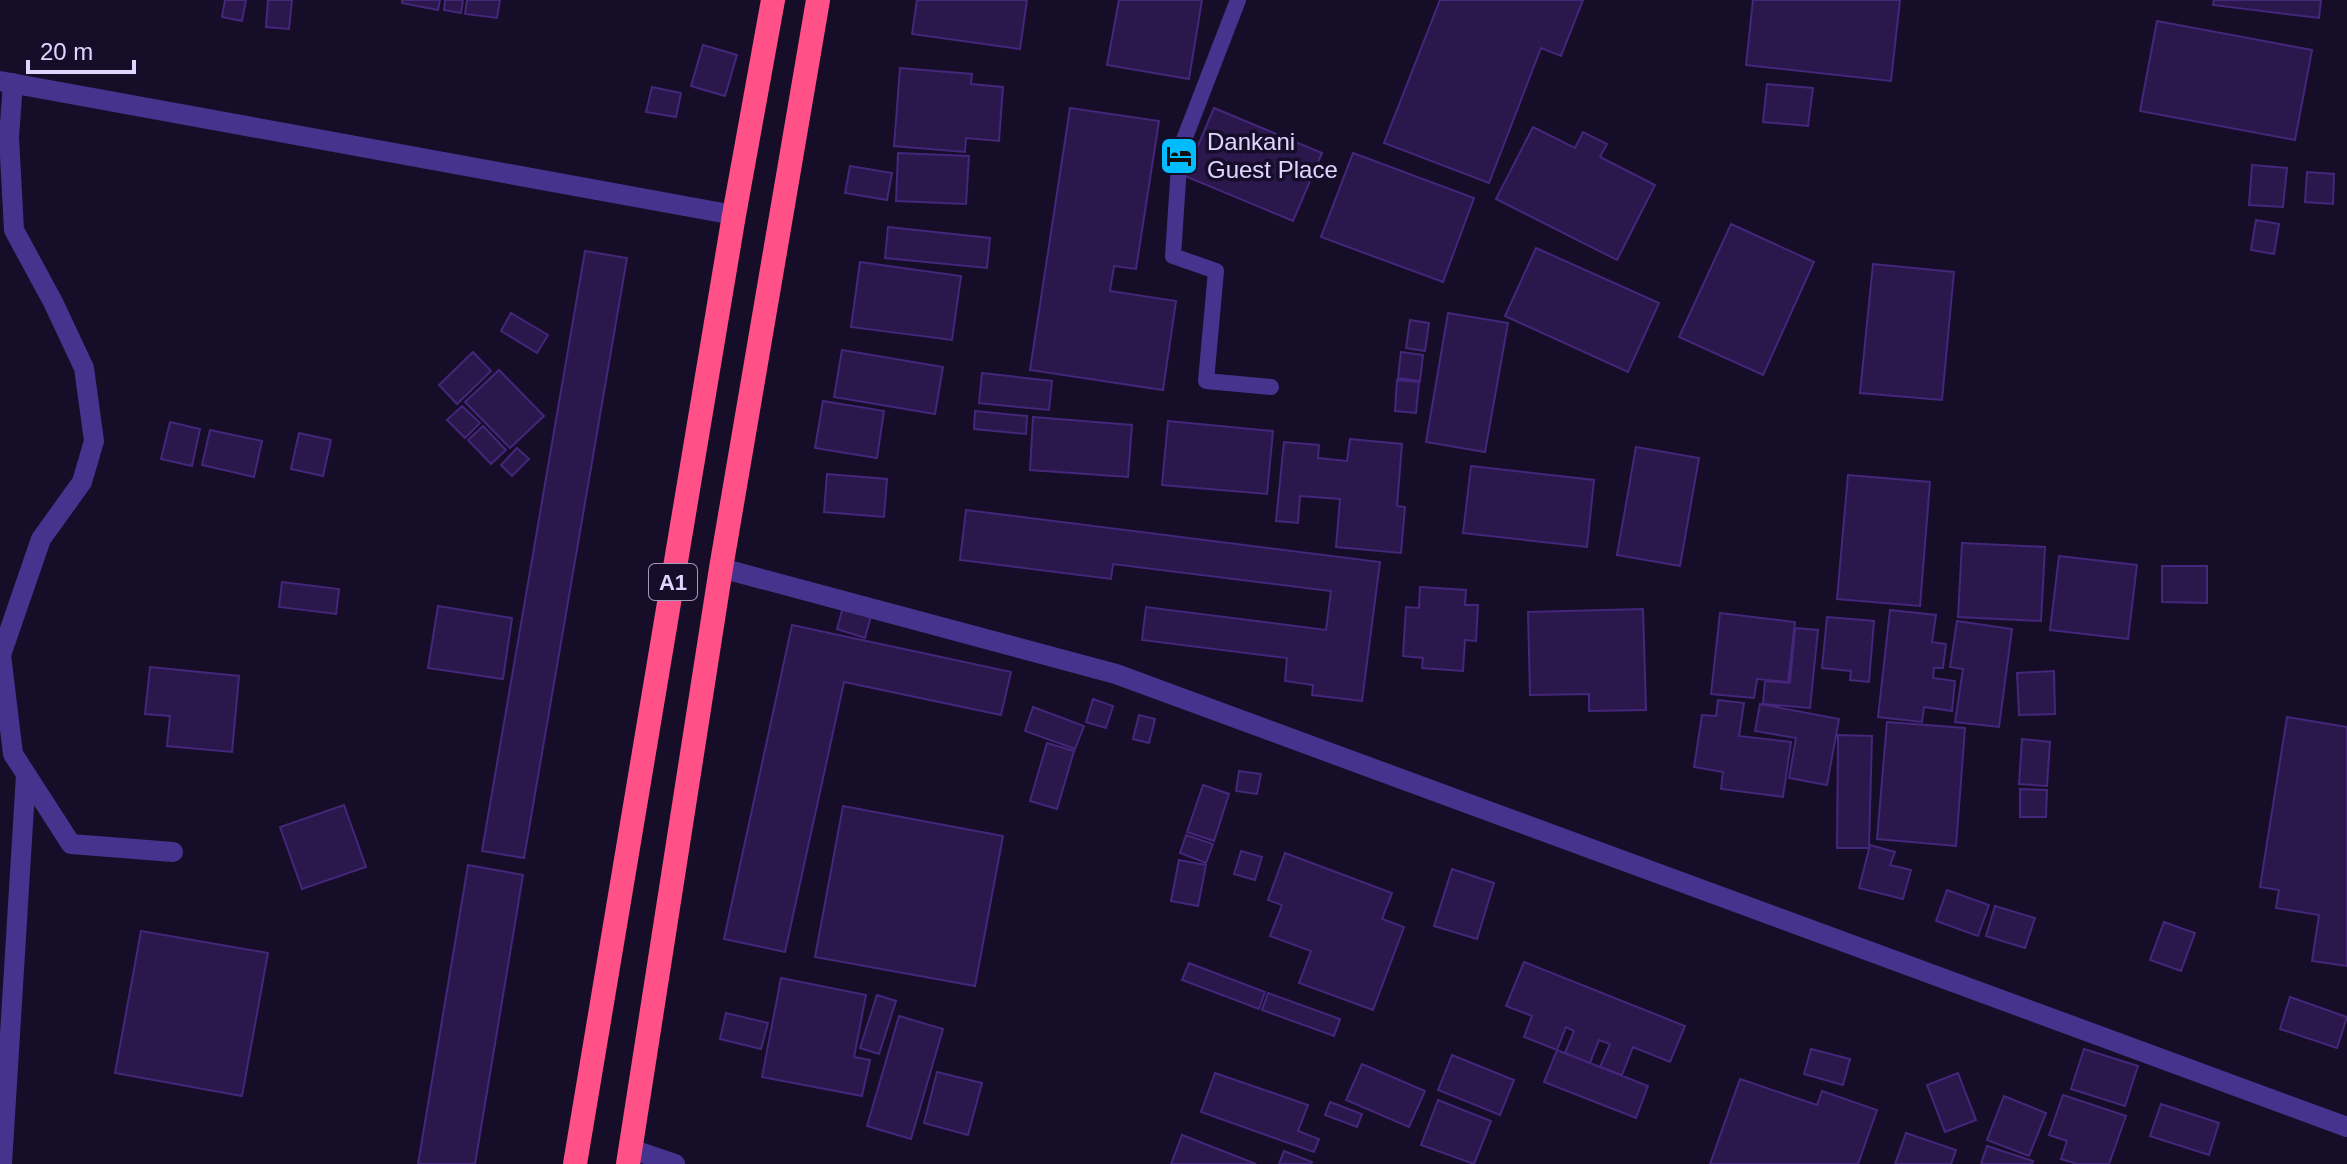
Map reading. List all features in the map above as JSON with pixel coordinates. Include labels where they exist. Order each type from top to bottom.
[{"type":"highway","name":"A1","points":[[575,1164],[773,0]]},
{"type":"highway","name":"A1","points":[[629,1156],[721,568],[818,0]]},
{"type":"street","points":[[173,852],[71,844],[13,754],[1,655],[41,539],[82,482],[94,441],[84,368],[14,230],[6,82],[734,215]]},
{"type":"street","points":[[721,568],[1116,674],[2347,1127]]},
{"type":"street","points":[[2,1164],[26,775]]},
{"type":"street","points":[[629,1156],[675,1164]]},
{"type":"lane","points":[[1238,0],[1180,150],[1173,256],[1216,271],[1206,381],[1271,387]]},
{"type":"building","points":[[225,0],[246,0],[242,21],[222,17]]},
{"type":"building","points":[[268,0],[292,0],[289,29],[266,27]]},
{"type":"building","points":[[402,0],[440,0],[438,10],[402,3]]},
{"type":"building","points":[[445,0],[463,0],[461,13],[444,10]]},
{"type":"building","points":[[467,0],[500,0],[497,18],[465,14]]},
{"type":"building","points":[[917,0],[1027,0],[1020,49],[912,34]]},
{"type":"building","points":[[1119,0],[1202,0],[1189,79],[1107,65]]},
{"type":"building","points":[[1440,0],[1583,0],[1561,56],[1541,48],[1489,183],[1384,143]]},
{"type":"building","points":[[1753,0],[1900,0],[1891,81],[1746,65]]},
{"type":"building","points":[[2214,0],[2321,0],[2319,18],[2213,5]]},
{"type":"building","points":[[2157,21],[2312,50],[2295,140],[2140,111]]},
{"type":"building","points":[[703,45],[737,55],[725,96],[691,86]]},
{"type":"building","points":[[900,68],[972,74],[971,84],[1003,87],[999,141],[966,138],[965,152],[894,146]]},
{"type":"building","points":[[1767,84],[1813,88],[1808,126],[1763,122]]},
{"type":"building","points":[[652,87],[681,93],[676,117],[646,112]]},
{"type":"building","points":[[1070,108],[1159,121],[1136,269],[1114,266],[1110,291],[1176,301],[1163,390],[1030,370]]},
{"type":"building","points":[[1214,108],[1322,153],[1293,221],[1185,176]]},
{"type":"building","points":[[1533,127],[1575,148],[1583,132],[1607,144],[1600,157],[1655,185],[1617,260],[1496,199]]},
{"type":"building","points":[[898,153],[969,156],[966,204],[896,201]]},
{"type":"building","points":[[1353,153],[1474,198],[1443,282],[1321,237]]},
{"type":"building","points":[[2252,165],[2287,168],[2283,207],[2249,205]]},
{"type":"building","points":[[850,166],[892,173],[887,200],[845,193]]},
{"type":"building","points":[[2307,172],[2334,174],[2333,204],[2305,202]]},
{"type":"building","points":[[2256,220],[2279,224],[2274,254],[2251,250]]},
{"type":"building","points":[[1731,224],[1814,262],[1763,375],[1679,337]]},
{"type":"building","points":[[888,227],[990,238],[987,268],[885,258]]},
{"type":"building","points":[[1536,248],[1659,303],[1628,372],[1505,316]]},
{"type":"building","points":[[585,251],[627,258],[524,858],[482,851]]},
{"type":"building","points":[[860,262],[961,276],[952,340],[851,327]]},
{"type":"building","points":[[1873,264],[1954,272],[1942,400],[1860,393]]},
{"type":"building","points":[[511,313],[548,335],[537,353],[501,331]]},
{"type":"building","points":[[1448,313],[1508,323],[1485,452],[1426,442]]},
{"type":"building","points":[[1410,320],[1429,323],[1425,351],[1406,348]]},
{"type":"building","points":[[842,350],[943,367],[935,414],[834,397]]},
{"type":"building","points":[[473,352],[491,371],[457,404],[439,385]]},
{"type":"building","points":[[1401,352],[1423,355],[1420,381],[1398,378]]},
{"type":"building","points":[[499,370],[544,416],[510,448],[465,402]]},
{"type":"building","points":[[982,373],[1052,381],[1049,410],[979,403]]},
{"type":"building","points":[[1397,380],[1419,382],[1416,413],[1395,411]]},
{"type":"building","points":[[823,401],[884,411],[877,458],[815,448]]},
{"type":"building","points":[[462,406],[480,423],[465,438],[447,420]]},
{"type":"building","points":[[975,411],[1027,416],[1026,434],[974,429]]},
{"type":"building","points":[[1033,417],[1132,425],[1128,477],[1030,470]]},
{"type":"building","points":[[1168,421],[1273,431],[1267,494],[1162,485]]},
{"type":"building","points":[[170,422],[200,429],[192,466],[161,459]]},
{"type":"building","points":[[483,426],[506,450],[491,464],[468,440]]},
{"type":"building","points":[[210,430],[262,441],[254,477],[202,465]]},
{"type":"building","points":[[299,433],[331,440],[323,476],[291,469]]},
{"type":"building","points":[[1350,439],[1402,444],[1397,506],[1405,507],[1401,553],[1336,547],[1340,499],[1300,496],[1298,523],[1276,521],[1284,442],[1319,445],[1318,458],[1347,461]]},
{"type":"building","points":[[1636,447],[1699,458],[1680,566],[1617,555]]},
{"type":"building","points":[[517,448],[529,459],[512,476],[501,465]]},
{"type":"building","points":[[1471,466],[1594,480],[1587,547],[1463,533]]},
{"type":"building","points":[[827,474],[887,479],[884,517],[824,512]]},
{"type":"building","points":[[1848,475],[1930,482],[1920,606],[1837,599]]},
{"type":"building","points":[[966,510],[1380,562],[1362,701],[1312,695],[1313,685],[1285,681],[1287,658],[1142,640],[1146,607],[1326,630],[1331,591],[1113,564],[1111,579],[960,560]]},
{"type":"building","points":[[1962,543],[2045,547],[2041,621],[1958,617]]},
{"type":"building","points":[[2059,556],[2137,565],[2128,639],[2050,630]]},
{"type":"building","points":[[2162,566],[2207,566],[2207,603],[2162,602]]},
{"type":"building","points":[[282,582],[339,589],[336,614],[279,607]]},
{"type":"building","points":[[1420,587],[1466,590],[1465,605],[1478,605],[1476,641],[1465,640],[1463,671],[1422,668],[1423,658],[1403,656],[1406,607],[1419,608]]},
{"type":"building","points":[[438,606],[512,618],[503,679],[428,668]]},
{"type":"building","points":[[843,607],[871,616],[865,638],[837,629]]},
{"type":"building","points":[[1643,609],[1646,710],[1589,711],[1589,694],[1530,695],[1528,612]]},
{"type":"building","points":[[1890,610],[1936,615],[1932,642],[1946,644],[1943,668],[1934,668],[1933,678],[1955,681],[1952,711],[1924,707],[1922,722],[1878,717]]},
{"type":"building","points":[[1720,613],[1795,622],[1788,682],[1757,679],[1754,698],[1711,694]]},
{"type":"building","points":[[1827,617],[1874,621],[1869,682],[1850,680],[1851,671],[1822,668]]},
{"type":"building","points":[[1957,621],[2012,629],[1999,727],[1955,722],[1963,669],[1950,667]]},
{"type":"building","points":[[792,625],[1011,672],[1001,715],[844,682],[785,952],[724,939]]},
{"type":"building","points":[[1795,628],[1818,630],[1810,708],[1763,704],[1765,681],[1790,683]]},
{"type":"building","points":[[150,667],[239,676],[232,752],[167,746],[170,716],[145,714]]},
{"type":"building","points":[[2054,671],[2055,714],[2019,715],[2017,673]]},
{"type":"building","points":[[1093,699],[1113,706],[1106,728],[1086,722]]},
{"type":"building","points":[[1718,700],[1744,703],[1739,736],[1791,742],[1783,797],[1721,789],[1723,772],[1694,767],[1702,715],[1716,716]]},
{"type":"building","points":[[1760,704],[1839,719],[1827,785],[1789,778],[1796,738],[1755,731]]},
{"type":"building","points":[[1033,707],[1084,726],[1075,749],[1025,731]]},
{"type":"building","points":[[1139,715],[1155,719],[1149,743],[1133,739]]},
{"type":"building","points":[[2287,717],[2347,727],[2347,966],[2312,961],[2319,915],[2276,908],[2279,890],[2260,887]]},
{"type":"building","points":[[1887,722],[1965,728],[1956,846],[1877,839]]},
{"type":"building","points":[[1838,735],[1872,736],[1869,848],[1837,848]]},
{"type":"building","points":[[2022,739],[2050,742],[2047,786],[2019,784]]},
{"type":"building","points":[[1047,743],[1074,751],[1057,809],[1030,801]]},
{"type":"building","points":[[1239,771],[1261,774],[1257,794],[1236,791]]},
{"type":"building","points":[[1203,785],[1229,794],[1214,841],[1187,832]]},
{"type":"building","points":[[2020,789],[2047,790],[2046,817],[2020,817]]},
{"type":"building","points":[[344,805],[366,867],[302,889],[280,827]]},
{"type":"building","points":[[843,806],[1003,836],[975,986],[815,957]]},
{"type":"building","points":[[1186,835],[1213,844],[1206,863],[1180,853]]},
{"type":"building","points":[[1870,845],[1895,852],[1890,865],[1911,870],[1903,899],[1859,888]]},
{"type":"building","points":[[1241,851],[1262,857],[1255,880],[1234,874]]},
{"type":"building","points":[[1285,853],[1392,893],[1382,919],[1404,927],[1373,1010],[1299,983],[1311,951],[1270,936],[1282,905],[1268,900]]},
{"type":"building","points":[[1179,860],[1206,865],[1198,906],[1171,901]]},
{"type":"building","points":[[468,865],[523,875],[475,1164],[418,1164]]},
{"type":"building","points":[[1452,869],[1494,883],[1477,939],[1434,926]]},
{"type":"building","points":[[1947,890],[1989,905],[1978,936],[1936,921]]},
{"type":"building","points":[[1995,906],[2035,918],[2025,948],[1986,936]]},
{"type":"building","points":[[2164,922],[2195,933],[2181,971],[2150,960]]},
{"type":"building","points":[[141,931],[268,953],[242,1096],[115,1073]]},
{"type":"building","points":[[1524,962],[1685,1026],[1670,1062],[1633,1047],[1622,1075],[1600,1067],[1610,1044],[1599,1040],[1590,1063],[1565,1053],[1574,1031],[1566,1027],[1557,1050],[1524,1037],[1532,1016],[1506,1006]]},
{"type":"building","points":[[1189,963],[1265,992],[1259,1009],[1182,980]]},
{"type":"building","points":[[781,978],[866,995],[854,1057],[870,1060],[862,1096],[762,1077]]},
{"type":"building","points":[[1268,993],[1340,1019],[1334,1036],[1262,1010]]},
{"type":"building","points":[[877,995],[896,1001],[879,1054],[860,1048]]},
{"type":"building","points":[[2290,997],[2347,1017],[2337,1048],[2280,1029]]},
{"type":"building","points":[[726,1013],[768,1023],[761,1049],[720,1039]]},
{"type":"building","points":[[899,1016],[943,1029],[911,1139],[867,1126]]},
{"type":"building","points":[[1811,1049],[1850,1059],[1843,1085],[1804,1074]]},
{"type":"building","points":[[2084,1049],[2138,1066],[2125,1106],[2071,1089]]},
{"type":"building","points":[[1557,1050],[1648,1086],[1636,1118],[1544,1082]]},
{"type":"building","points":[[1452,1055],[1514,1080],[1500,1115],[1438,1090]]},
{"type":"building","points":[[1362,1064],[1425,1091],[1409,1127],[1346,1100]]},
{"type":"building","points":[[937,1072],[982,1083],[968,1135],[924,1123]]},
{"type":"building","points":[[1215,1073],[1308,1105],[1298,1131],[1319,1139],[1314,1152],[1201,1112]]},
{"type":"building","points":[[1958,1073],[1976,1120],[1945,1132],[1927,1085]]},
{"type":"building","points":[[1740,1079],[1817,1105],[1822,1091],[1877,1110],[1858,1164],[1710,1164]]},
{"type":"building","points":[[2063,1095],[2126,1116],[2109,1164],[2077,1164],[2061,1159],[2067,1141],[2049,1135]]},
{"type":"building","points":[[2004,1096],[2046,1113],[2029,1156],[1987,1140]]},
{"type":"building","points":[[1438,1100],[1491,1121],[1474,1164],[1421,1145]]},
{"type":"building","points":[[1330,1102],[1362,1114],[1357,1127],[1325,1115]]},
{"type":"building","points":[[2161,1104],[2219,1123],[2209,1155],[2150,1136]]},
{"type":"building","points":[[1906,1133],[1956,1150],[1951,1164],[1895,1164]]},
{"type":"building","points":[[1182,1135],[1256,1164],[1171,1164]]},
{"type":"building","points":[[1987,1146],[2033,1161],[2032,1164],[1981,1164]]},
{"type":"building","points":[[1284,1151],[1312,1162],[1279,1164]]},
{"type":"place","name":"Dankani Guest Place","points":[[1179,156]]}]
